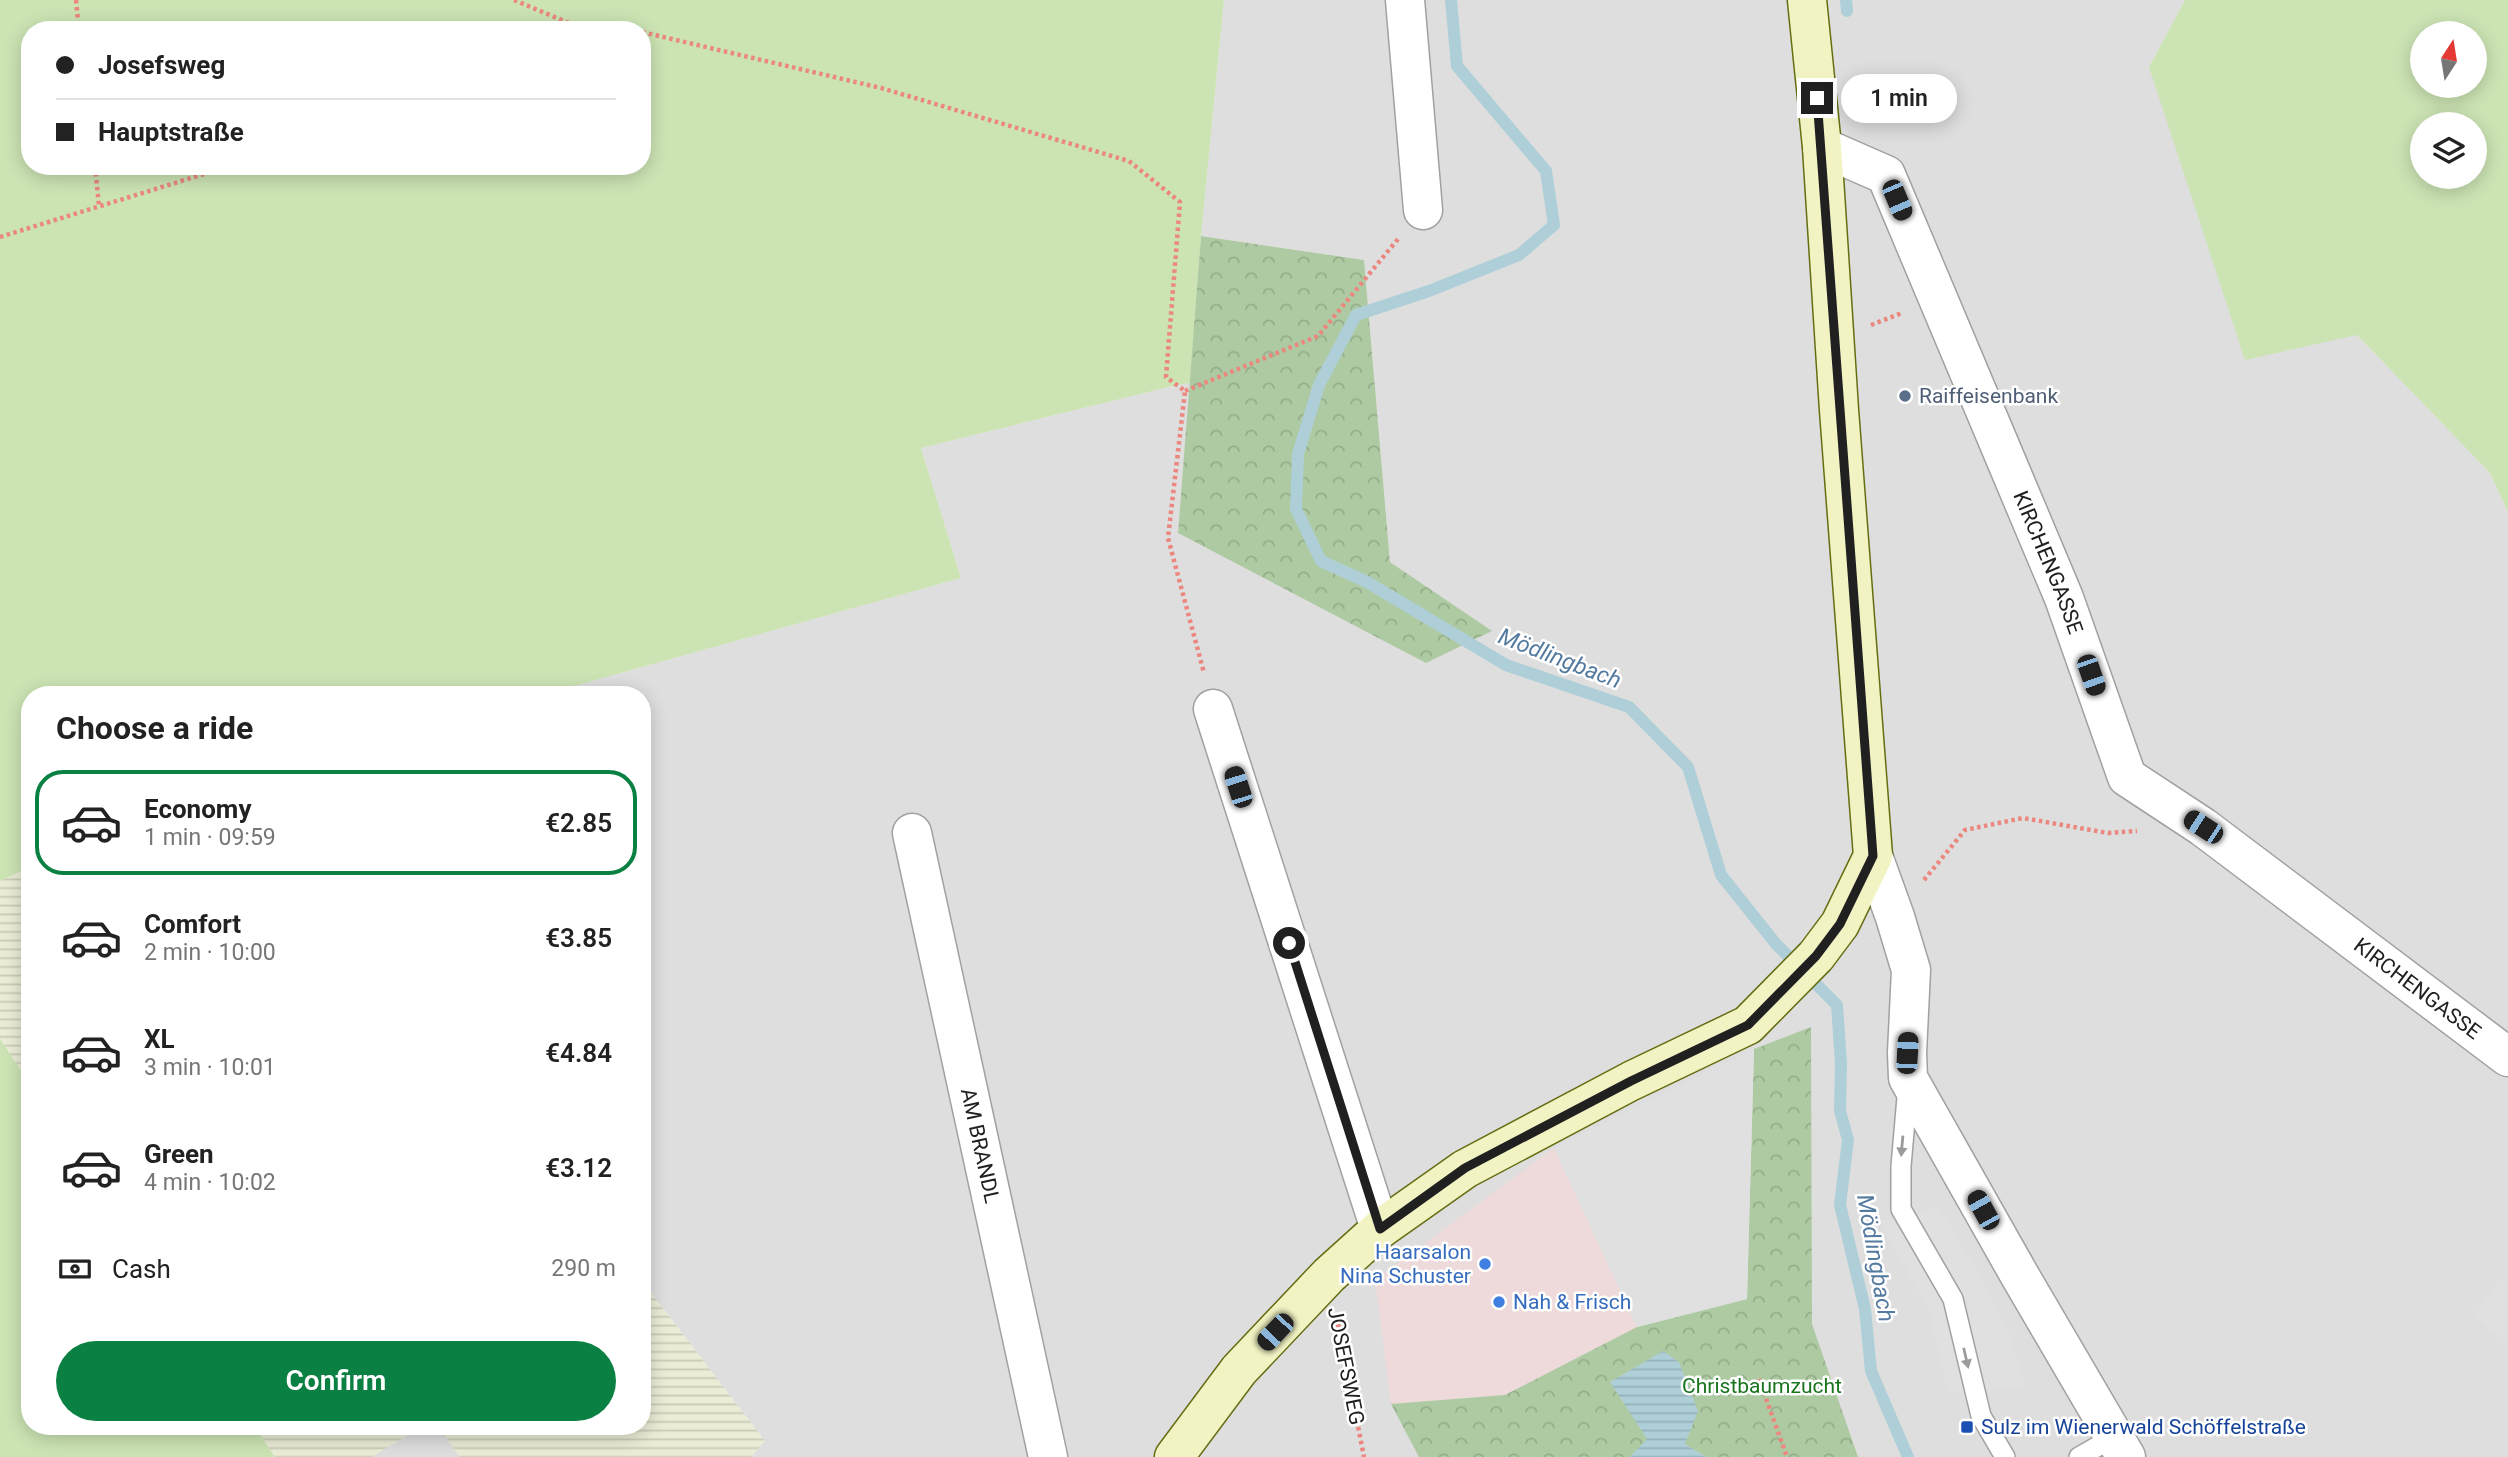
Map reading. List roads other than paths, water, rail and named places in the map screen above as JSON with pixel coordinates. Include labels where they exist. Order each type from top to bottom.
[{"type":"main road","points":[[1174,1457],[1239,1370],[1329,1275],[1380,1229],[1465,1168],[1631,1081],[1748,1025],[1816,956],[1840,924],[1873,856],[1822,148],[1807,0]]},
{"type":"street","points":[[1405,0],[1423,209]]},
{"type":"street","name":"KIRCHENGASSE","points":[[1822,148],[1886,175],[2064,598],[2127,777],[2203,827],[2508,1057]]},
{"type":"street","points":[[1213,709],[1380,1229]]},
{"type":"street","name":"AM BRANDL","points":[[912,834],[1048,1457]]},
{"type":"street","points":[[1873,856],[1911,970],[1908,1078],[2120,1447]]},
{"type":"lane","points":[[1908,1078],[1901,1166],[1901,1209],[1953,1298],[1981,1416],[2005,1457]]},
{"type":"lane","points":[[2079,1457],[2120,1447]]},
{"type":"water","points":[[1663,1351],[1679,1362],[1698,1411],[1685,1444],[1706,1457],[1630,1457],[1647,1439],[1610,1382]]},
{"type":"waterway","name":"Mödlingbach","points":[[1451,0],[1457,66],[1546,171],[1554,225],[1519,255],[1429,291],[1356,315],[1319,385],[1298,454],[1296,509],[1321,561],[1367,582],[1506,665],[1629,707],[1688,767],[1721,875],[1776,944],[1837,1005],[1841,1063],[1840,1111],[1848,1140],[1840,1205],[1865,1309],[1871,1371],[1908,1457]]},
{"type":"waterway","points":[[1846,0],[1847,11]]},
{"type":"place","name":"Raiffeisenbank","points":[[1905,396]]},
{"type":"place","name":"Haarsalon Nina Schuster","points":[[1485,1264]]},
{"type":"place","name":"Nah & Frisch","points":[[1499,1302]]},
{"type":"place","name":"Sulz im Wienerwald Schöffelstraße","points":[[1967,1427]]},
{"type":"park label","name":"Christbaumzucht","points":[[1762,1386]]}]
